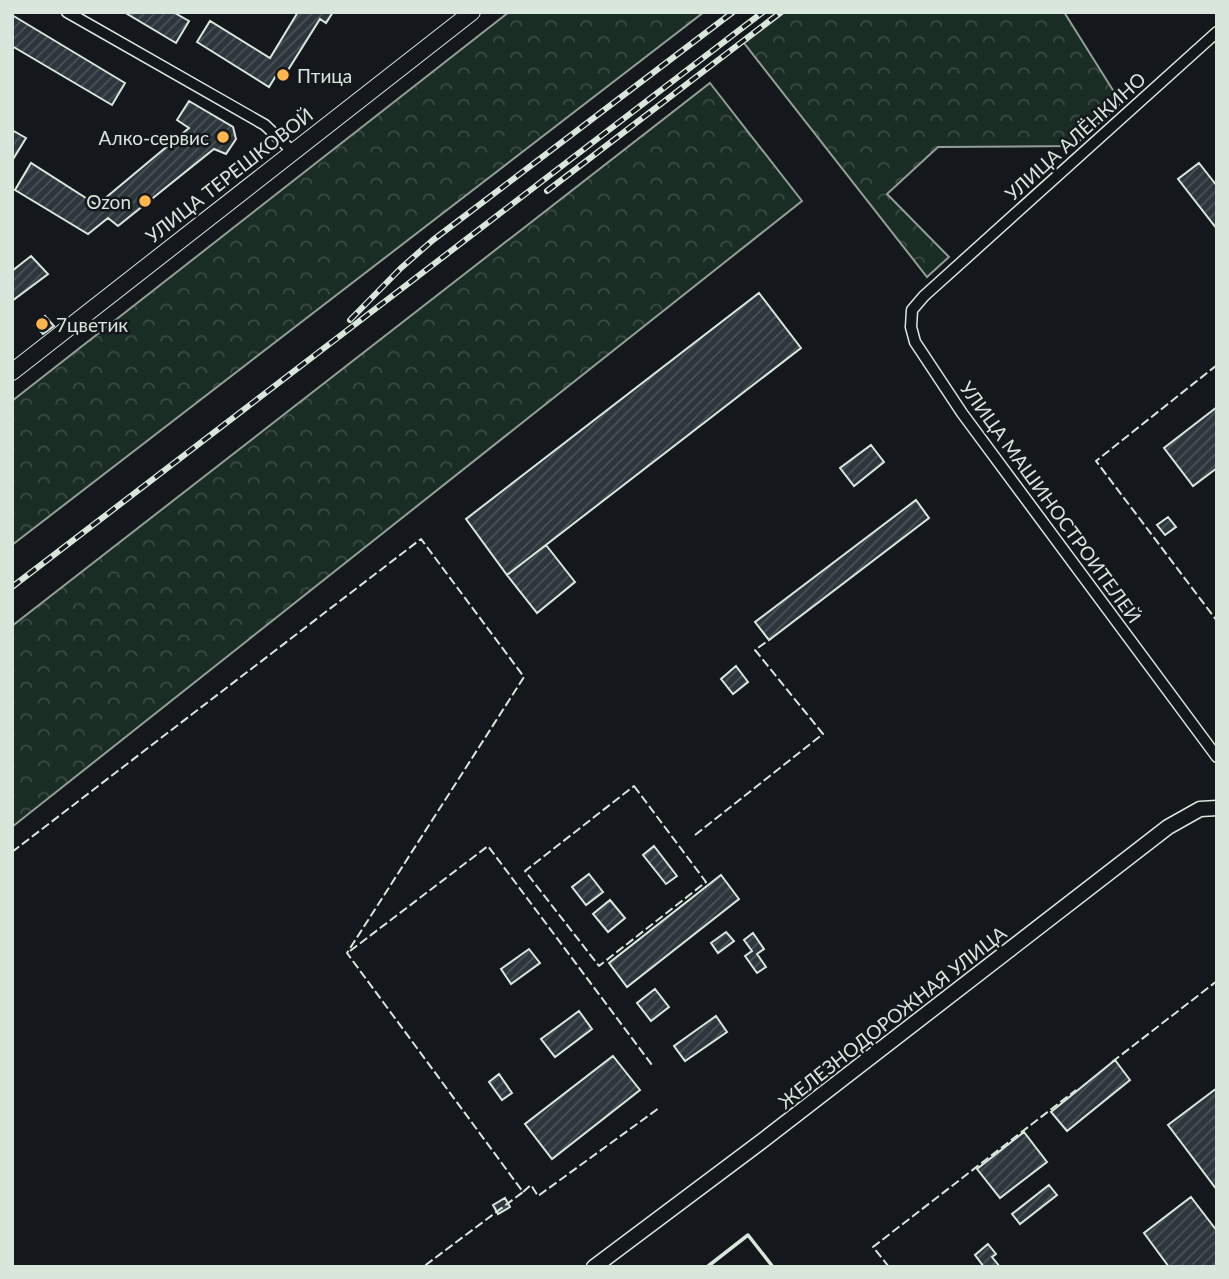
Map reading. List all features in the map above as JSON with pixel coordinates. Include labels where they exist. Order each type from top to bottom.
[{"type":"main road","name":"УЛИЦА ТЕРЕШКОВОЙ","points":[[12,372],[472,12]]},
{"type":"street","points":[[67,12],[265,125],[293,152]]},
{"type":"street","name":"УЛИЦА АЛЁНКИНО","points":[[955,267],[1217,32]]},
{"type":"street","name":"УЛИЦА МАШИНОСТРОИТЕЛЕЙ","points":[[955,267],[912,310],[911,327],[915,342],[962,413],[1217,757]]},
{"type":"street","name":"ЖЕЛЕЗНОДОРОЖНАЯ УЛИЦА","points":[[594,1267],[766,1138],[1168,827],[1200,809],[1217,808]]},
{"type":"green space","points":[[509,12],[704,12],[12,545],[12,401]]},
{"type":"green space","points":[[785,12],[1064,12],[1121,103],[1074,146],[938,147],[887,194],[949,257],[927,277],[744,43]]},
{"type":"green space","points":[[710,83],[802,201],[12,827],[12,626]]},
{"type":"building","points":[[124,12],[173,12],[189,21],[176,43]]},
{"type":"building","points":[[298,12],[333,12],[326,23],[320,19],[283,78],[277,74],[269,87],[197,42],[210,21],[270,58]]},
{"type":"building","points":[[12,15],[125,83],[112,105],[12,46]]},
{"type":"building","points":[[189,101],[233,127],[236,139],[226,154],[214,149],[118,226],[108,218],[88,234],[15,190],[31,163],[97,205],[189,128],[177,120]]},
{"type":"building","points":[[12,130],[26,138],[12,161]]},
{"type":"building","points":[[1199,163],[1217,186],[1217,229],[1178,179]]},
{"type":"building","points":[[31,256],[48,274],[12,301],[12,271]]},
{"type":"building","points":[[759,293],[801,348],[507,575],[466,519]]},
{"type":"building","points":[[45,316],[54,326],[43,334],[35,325]]},
{"type":"building","points":[[1217,407],[1217,468],[1193,486],[1164,448]]},
{"type":"building","points":[[871,445],[884,462],[854,486],[840,468]]},
{"type":"building","points":[[916,500],[929,518],[769,640],[755,622]]},
{"type":"building","points":[[1168,517],[1176,527],[1165,535],[1157,525]]},
{"type":"building","points":[[546,545],[575,582],[537,613],[507,575]]},
{"type":"building","points":[[736,666],[748,682],[733,694],[721,679]]},
{"type":"building","points":[[654,846],[677,876],[666,884],[643,855]]},
{"type":"building","points":[[589,874],[603,892],[586,905],[572,887]]},
{"type":"building","points":[[721,875],[739,899],[627,987],[609,963]]},
{"type":"building","points":[[610,900],[625,918],[608,932],[593,914]]},
{"type":"building","points":[[726,932],[734,941],[718,953],[711,943]]},
{"type":"building","points":[[753,933],[764,949],[757,954],[766,967],[757,973],[745,956],[752,951],[744,940]]},
{"type":"building","points":[[529,949],[540,963],[511,984],[501,969]]},
{"type":"building","points":[[655,989],[669,1007],[651,1021],[637,1003]]},
{"type":"building","points":[[579,1011],[592,1029],[555,1057],[541,1039]]},
{"type":"building","points":[[716,1016],[727,1032],[685,1061],[674,1046]]},
{"type":"building","points":[[613,1056],[640,1090],[552,1159],[525,1124]]},
{"type":"building","points":[[1115,1060],[1130,1080],[1067,1131],[1051,1112]]},
{"type":"building","points":[[499,1074],[512,1093],[502,1100],[489,1082]]},
{"type":"building","points":[[1217,1088],[1217,1190],[1168,1125]]},
{"type":"building","points":[[1024,1132],[1047,1162],[1000,1198],[977,1169]]},
{"type":"building","points":[[1049,1185],[1057,1195],[1020,1224],[1012,1214]]},
{"type":"building","points":[[1191,1197],[1217,1231],[1217,1267],[1169,1267],[1144,1233]]},
{"type":"building","points":[[505,1198],[510,1207],[498,1214],[493,1205]]},
{"type":"building","points":[[988,1244],[996,1254],[992,1257],[1000,1267],[984,1267],[975,1255]]},
{"type":"railway","points":[[350,320],[433,240],[733,12]]},
{"type":"railway","points":[[12,587],[763,12]]},
{"type":"railway","points":[[547,191],[781,12]]},
{"type":"fence","points":[[1217,365],[1096,461],[1217,621]]},
{"type":"fence","points":[[12,852],[421,539],[524,677],[347,953],[523,1192],[423,1267]]},
{"type":"fence","points":[[695,835],[823,734],[755,650],[769,640]]},
{"type":"fence","points":[[634,786],[706,882],[599,966],[525,871],[634,786]]},
{"type":"fence","points":[[350,951],[488,846],[652,1065]]},
{"type":"fence","points":[[1112,1062],[1217,981]]},
{"type":"fence","points":[[889,1267],[873,1247],[1076,1090]]},
{"type":"fence","points":[[523,1192],[531,1185],[538,1196],[659,1108]]},
{"type":"wall","points":[[707,1267],[748,1235],[773,1267]]},
{"type":"place","name":"Птица","points":[[283,75]]},
{"type":"place","name":"Алко-сервис","points":[[223,137]]},
{"type":"place","name":"Ozon","points":[[145,201]]},
{"type":"place","name":"7цветик","points":[[42,324]]}]
